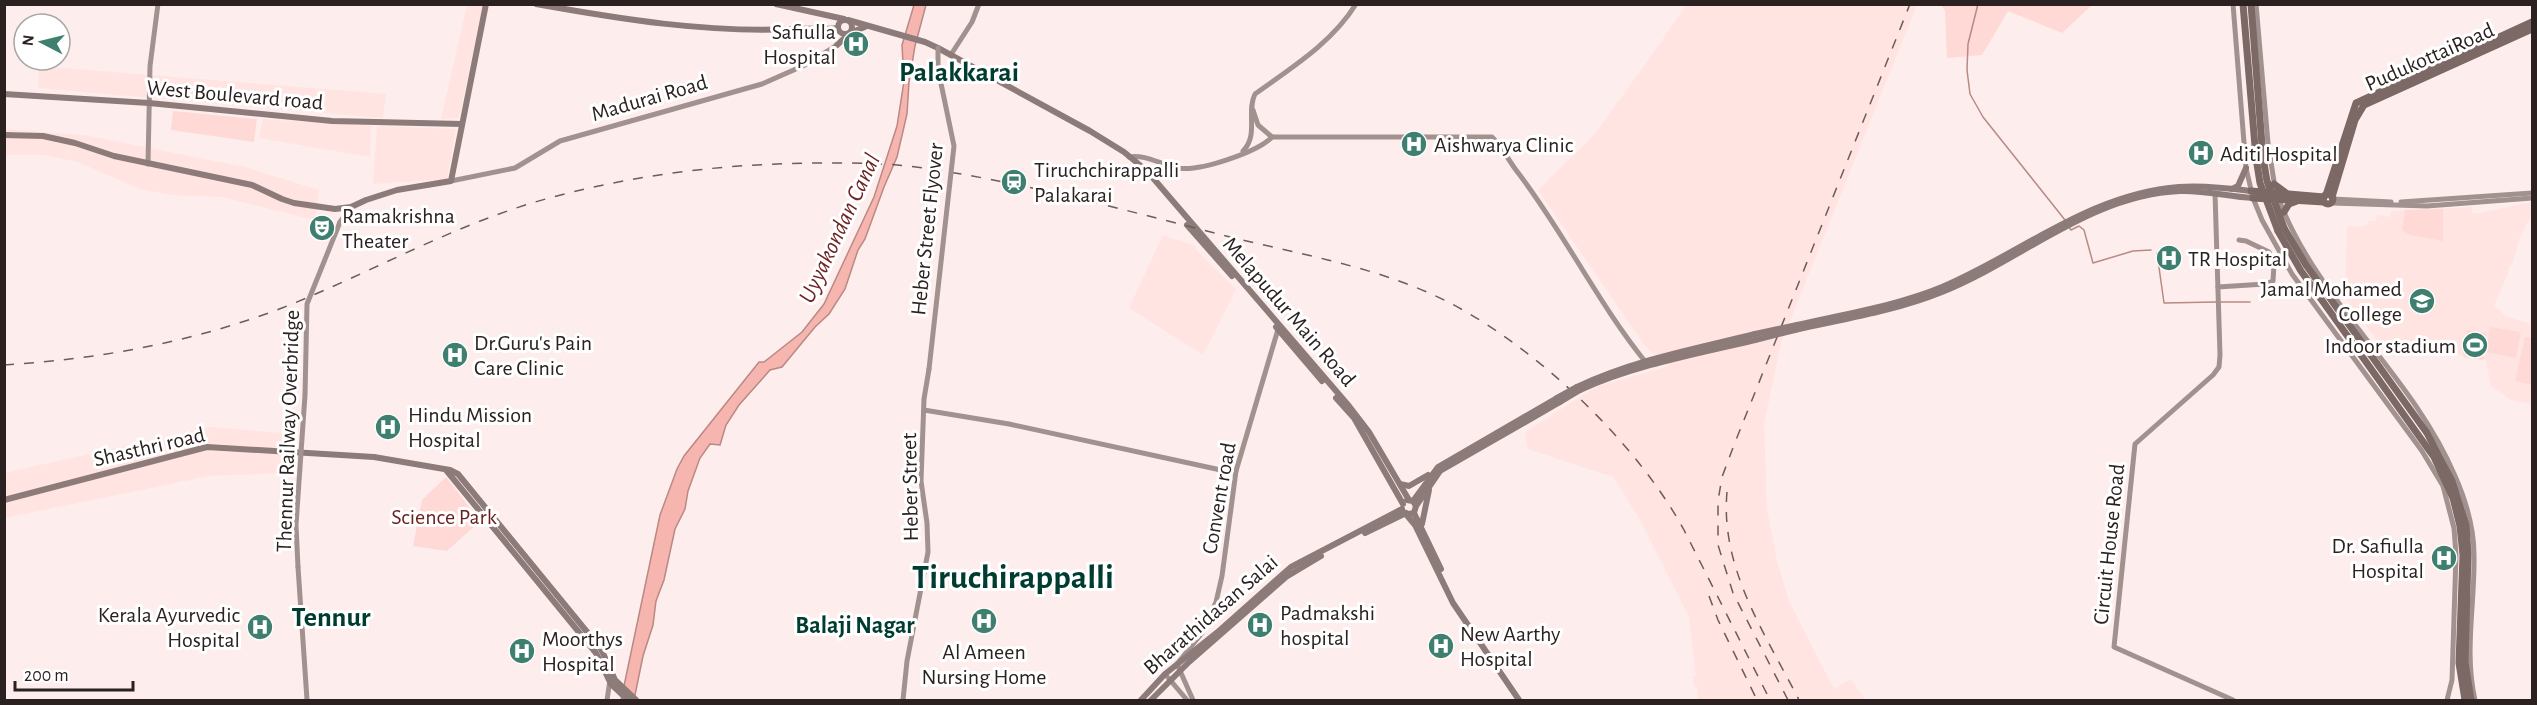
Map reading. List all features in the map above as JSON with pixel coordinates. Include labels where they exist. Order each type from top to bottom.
[{"type":"highway","points":[[2243,4],[2259,158],[2283,227],[2307,265],[2427,433],[2450,482],[2466,525],[2468,555],[2465,652],[2470,700]]},
{"type":"highway","points":[[2251,4],[2259,158]]},
{"type":"highway","points":[[2284,212],[2289,204],[2300,200],[2328,199],[2356,103],[2532,22]]},
{"type":"highway","name":"PudukottaiRoad","points":[[2328,199],[2355,120],[2364,105],[2532,29]]},
{"type":"highway","points":[[2274,183],[2287,194]]},
{"type":"highway","points":[[2278,196],[2287,194],[2311,199]]},
{"type":"highway","points":[[2252,195],[2300,200]]},
{"type":"highway","points":[[2456,497],[2463,555],[2459,663],[2465,700]]},
{"type":"main road","points":[[4,135],[43,136],[148,164],[252,185],[282,200],[335,209],[351,207],[388,193],[452,182],[486,4]]},
{"type":"main road","points":[[536,4],[639,21],[719,28],[762,31],[839,30]]},
{"type":"main road","points":[[776,4],[869,26]]},
{"type":"main road","points":[[825,16],[844,34],[869,26]]},
{"type":"main road","points":[[837,45],[838,23],[846,20]]},
{"type":"main road","points":[[846,20],[853,26],[850,33]]},
{"type":"main road","name":"Melapudur Main Road","points":[[869,26],[938,48],[1090,131],[1129,157],[1358,416],[1400,484],[1409,507]]},
{"type":"main road","name":"Madurai Road","points":[[837,45],[850,33]]},
{"type":"main road","name":"West Boulevard road","points":[[4,94],[150,103],[332,121],[462,124]]},
{"type":"main road","points":[[2232,189],[2238,186],[2246,168]]},
{"type":"main road","points":[[1409,507],[1430,486],[1440,471],[1579,388],[1647,363],[1710,346],[1796,328],[1941,287],[2074,219],[2123,198],[2170,188],[2232,189],[2252,195]]},
{"type":"main road","points":[[2074,219],[2103,208],[2162,193],[2181,191],[2252,195]]},
{"type":"main road","name":"Melapudur Main Road","points":[[1279,328],[1354,418],[1409,507]]},
{"type":"main road","points":[[1681,355],[1704,352],[1755,337]]},
{"type":"main road","points":[[1409,507],[1438,467],[1559,400]]},
{"type":"main road","name":"Shasthri road","points":[[4,500],[207,447],[374,457],[446,470]]},
{"type":"main road","points":[[446,470],[458,474],[601,649],[619,689],[628,700]]},
{"type":"main road","points":[[446,470],[596,653],[609,682],[636,700]]},
{"type":"main road","points":[[1400,484],[1411,486],[1431,474]]},
{"type":"main road","points":[[1422,526],[1430,486]]},
{"type":"main road","points":[[1409,507],[1422,526],[1453,596],[1524,700]]},
{"type":"main road","points":[[1409,507],[1453,603],[1519,700]]},
{"type":"main road","name":"Bharathidasan Salai","points":[[1151,700],[1170,681],[1178,668],[1291,567],[1409,507]]},
{"type":"main road","name":"Bharathidasan Salai","points":[[1141,700],[1165,674],[1178,668]]},
{"type":"street","points":[[148,164],[151,51],[158,4]]},
{"type":"street","points":[[952,53],[972,22],[979,4]]},
{"type":"street","points":[[1239,154],[1250,140],[1251,102],[1255,94],[1333,34],[1343,25],[1356,4]]},
{"type":"street","points":[[2234,4],[2246,168],[2252,195],[2268,231],[2292,274],[2427,458],[2450,482],[2472,527],[2475,554],[2469,644],[2475,700]]},
{"type":"street","points":[[2256,4],[2270,163],[2284,212],[2283,227],[2268,231]]},
{"type":"street","name":"Madurai Road","points":[[452,182],[515,168],[560,141],[762,84],[805,65],[837,45]]},
{"type":"street","name":"Heber Street Flyover","points":[[927,378],[954,146],[939,75],[938,48]]},
{"type":"street","points":[[1251,102],[1258,125],[1272,137],[1491,137],[1541,201],[1572,254],[1647,363]]},
{"type":"street","points":[[1129,157],[1140,155],[1160,164],[1183,169],[1222,162],[1266,143],[1272,137]]},
{"type":"street","points":[[2246,168],[2270,163]]},
{"type":"street","name":"Circuit House Road","points":[[2215,193],[2220,355],[2217,372],[2135,444],[2114,647],[2233,700]]},
{"type":"street","points":[[2328,199],[2394,204],[2532,195]]},
{"type":"street","name":"Thennur Railway Overbridge","points":[[307,700],[296,525],[305,395],[308,304],[340,222],[351,207]]},
{"type":"street","points":[[335,209],[340,214],[340,222]]},
{"type":"street","points":[[2218,287],[2265,284],[2273,281],[2274,264],[2269,252],[2239,240]]},
{"type":"street","name":"Convent road","points":[[1178,668],[1202,633],[1216,602],[1222,576],[1236,471],[1279,328]]},
{"type":"street","name":"Heber Street","points":[[903,700],[907,661],[928,552],[927,523],[921,481],[927,378]]},
{"type":"street","points":[[924,410],[1009,424],[1230,472],[1236,471]]},
{"type":"street","points":[[2450,482],[2456,555],[2452,700]]},
{"type":"street","points":[[1178,668],[1192,700]]},
{"type":"street","points":[[607,700],[612,672]]},
{"type":"street","points":[[1165,674],[1187,700]]},
{"type":"street","points":[[2447,700],[2452,680]]},
{"type":"shaded area","points":[[467,5],[483,5],[459,118],[441,119]]},
{"type":"shaded area","points":[[914,5],[926,5],[915,46],[907,114],[897,157],[865,239],[858,250],[845,289],[829,314],[815,327],[782,367],[770,370],[739,405],[726,425],[720,445],[710,444],[700,458],[688,491],[685,509],[675,529],[634,700],[621,700],[660,515],[677,469],[684,456],[759,362],[764,362],[802,332],[824,304],[874,197],[897,126],[904,81],[902,45]]},
{"type":"shaded area","points":[[1686,5],[1917,5],[1781,343],[1764,424],[1767,509],[1777,561],[1789,601],[1834,689],[1851,679],[1866,700],[1698,700],[1697,687],[1694,687],[1693,676],[1696,676],[1689,617],[1639,518],[1613,477],[1528,449],[1525,432],[1596,387],[1668,366],[1645,346],[1538,190],[1594,135]]},
{"type":"shaded area","points":[[72,69],[386,94],[383,118],[38,88],[39,72],[72,72]]},
{"type":"shaded area","points":[[263,119],[371,126],[370,157],[259,138]]},
{"type":"shaded area","points":[[377,126],[456,129],[447,179],[373,184]]},
{"type":"shaded area","points":[[4,129],[84,135],[245,167],[319,190],[315,220],[222,197],[171,195],[140,189],[78,162],[43,155],[5,155]]},
{"type":"shaded area","name":"Jamal Mohamed College","points":[[2532,202],[2532,214],[2520,237],[2512,265],[2509,265],[2509,271],[2494,306],[2507,317],[2532,324],[2532,404],[2511,400],[2491,386],[2486,360],[2435,350],[2430,353],[2405,346],[2404,354],[2399,353],[2394,356],[2383,348],[2345,297],[2347,227],[2366,226],[2368,221],[2375,221],[2378,215],[2390,217],[2391,211],[2472,207],[2472,213],[2479,213]]},
{"type":"shaded area","points":[[1163,235],[1196,246],[1196,250],[1236,289],[1203,355],[1129,308]]},
{"type":"shaded area","points":[[211,427],[292,434],[289,473],[209,476],[5,518],[4,473]]},
{"type":"green space","points":[[1941,5],[2092,5],[2062,33],[2008,11],[1982,55],[1947,58],[1945,11]]},
{"type":"green space","points":[[173,111],[257,119],[254,142],[171,130]]},
{"type":"green space","points":[[2443,209],[2443,241],[2410,235],[2402,230],[2405,210]]},
{"type":"green space","points":[[2490,327],[2521,332],[2516,358],[2486,352]]},
{"type":"green space","name":"Indoor stadium","points":[[2467,330],[2487,333],[2483,360],[2463,357]]},
{"type":"green space","points":[[2525,337],[2532,338],[2532,385],[2515,381]]},
{"type":"green space","name":"Science Park","points":[[446,477],[480,521],[447,551],[413,546],[422,500]]},
{"type":"waterway","points":[[1978,4],[1968,44],[1967,70],[1970,94],[1983,117],[2065,220]]},
{"type":"waterway","points":[[2069,227],[2071,230],[2079,226],[2084,230],[2093,263],[2133,251],[2151,250]]},
{"type":"waterway","points":[[2157,253],[2164,303],[2216,302]]},
{"type":"waterway","points":[[2221,302],[2250,302]]},
{"type":"railway","points":[[1788,700],[1733,593],[1718,545],[1718,501],[1722,477],[1910,4]]},
{"type":"railway","points":[[4,365],[111,353],[215,330],[282,308],[450,234],[518,207],[620,182],[722,167],[791,163],[908,166],[989,179],[1370,271],[1424,291],[1483,322],[1550,372],[1582,401],[1640,464],[1684,530],[1770,700]]},
{"type":"railway","points":[[1727,492],[1727,520],[1738,575],[1760,626],[1799,700]]},
{"type":"railway","points":[[1709,596],[1718,620],[1757,700]]},
{"type":"place","name":"Safiulla Hospital","points":[[856,44]]},
{"type":"place","name":"Aishwarya Clinic","points":[[1414,144]]},
{"type":"place","name":"Aditi Hospital","points":[[2201,153]]},
{"type":"place","name":"Tiruchchirappalli Palakarai","points":[[1014,182]]},
{"type":"place","name":"Ramakrishna Theater","points":[[322,228]]},
{"type":"place","name":"TR Hospital","points":[[2169,258]]},
{"type":"place","name":"Jamal Mohamed College","points":[[2422,301]]},
{"type":"place","name":"Indoor stadium","points":[[2475,345]]},
{"type":"place","name":"Dr.Guru's Pain Care Clinic","points":[[455,355]]},
{"type":"place","name":"Hindu Mission Hospital","points":[[388,427]]},
{"type":"place","name":"Dr. Safiulla Hospital","points":[[2444,558]]},
{"type":"place","name":"Al Ameen Nursing Home","points":[[984,621]]},
{"type":"place","name":"Padmakshi hospital","points":[[1260,625]]},
{"type":"place","name":"Kerala Ayurvedic Hospital","points":[[260,627]]},
{"type":"place","name":"New Aarthy Hospital","points":[[1441,646]]},
{"type":"place","name":"Moorthys Hospital","points":[[522,651]]},
{"type":"district","name":"Palakkarai","points":[[959,71]]},
{"type":"district","name":"Tiruchirappalli","points":[[1013,576]]},
{"type":"district","name":"Tennur","points":[[331,616]]},
{"type":"district","name":"Balaji Nagar","points":[[855,625]]},
{"type":"water label","name":"Uyyakondan Canal","points":[[839,228]]}]
